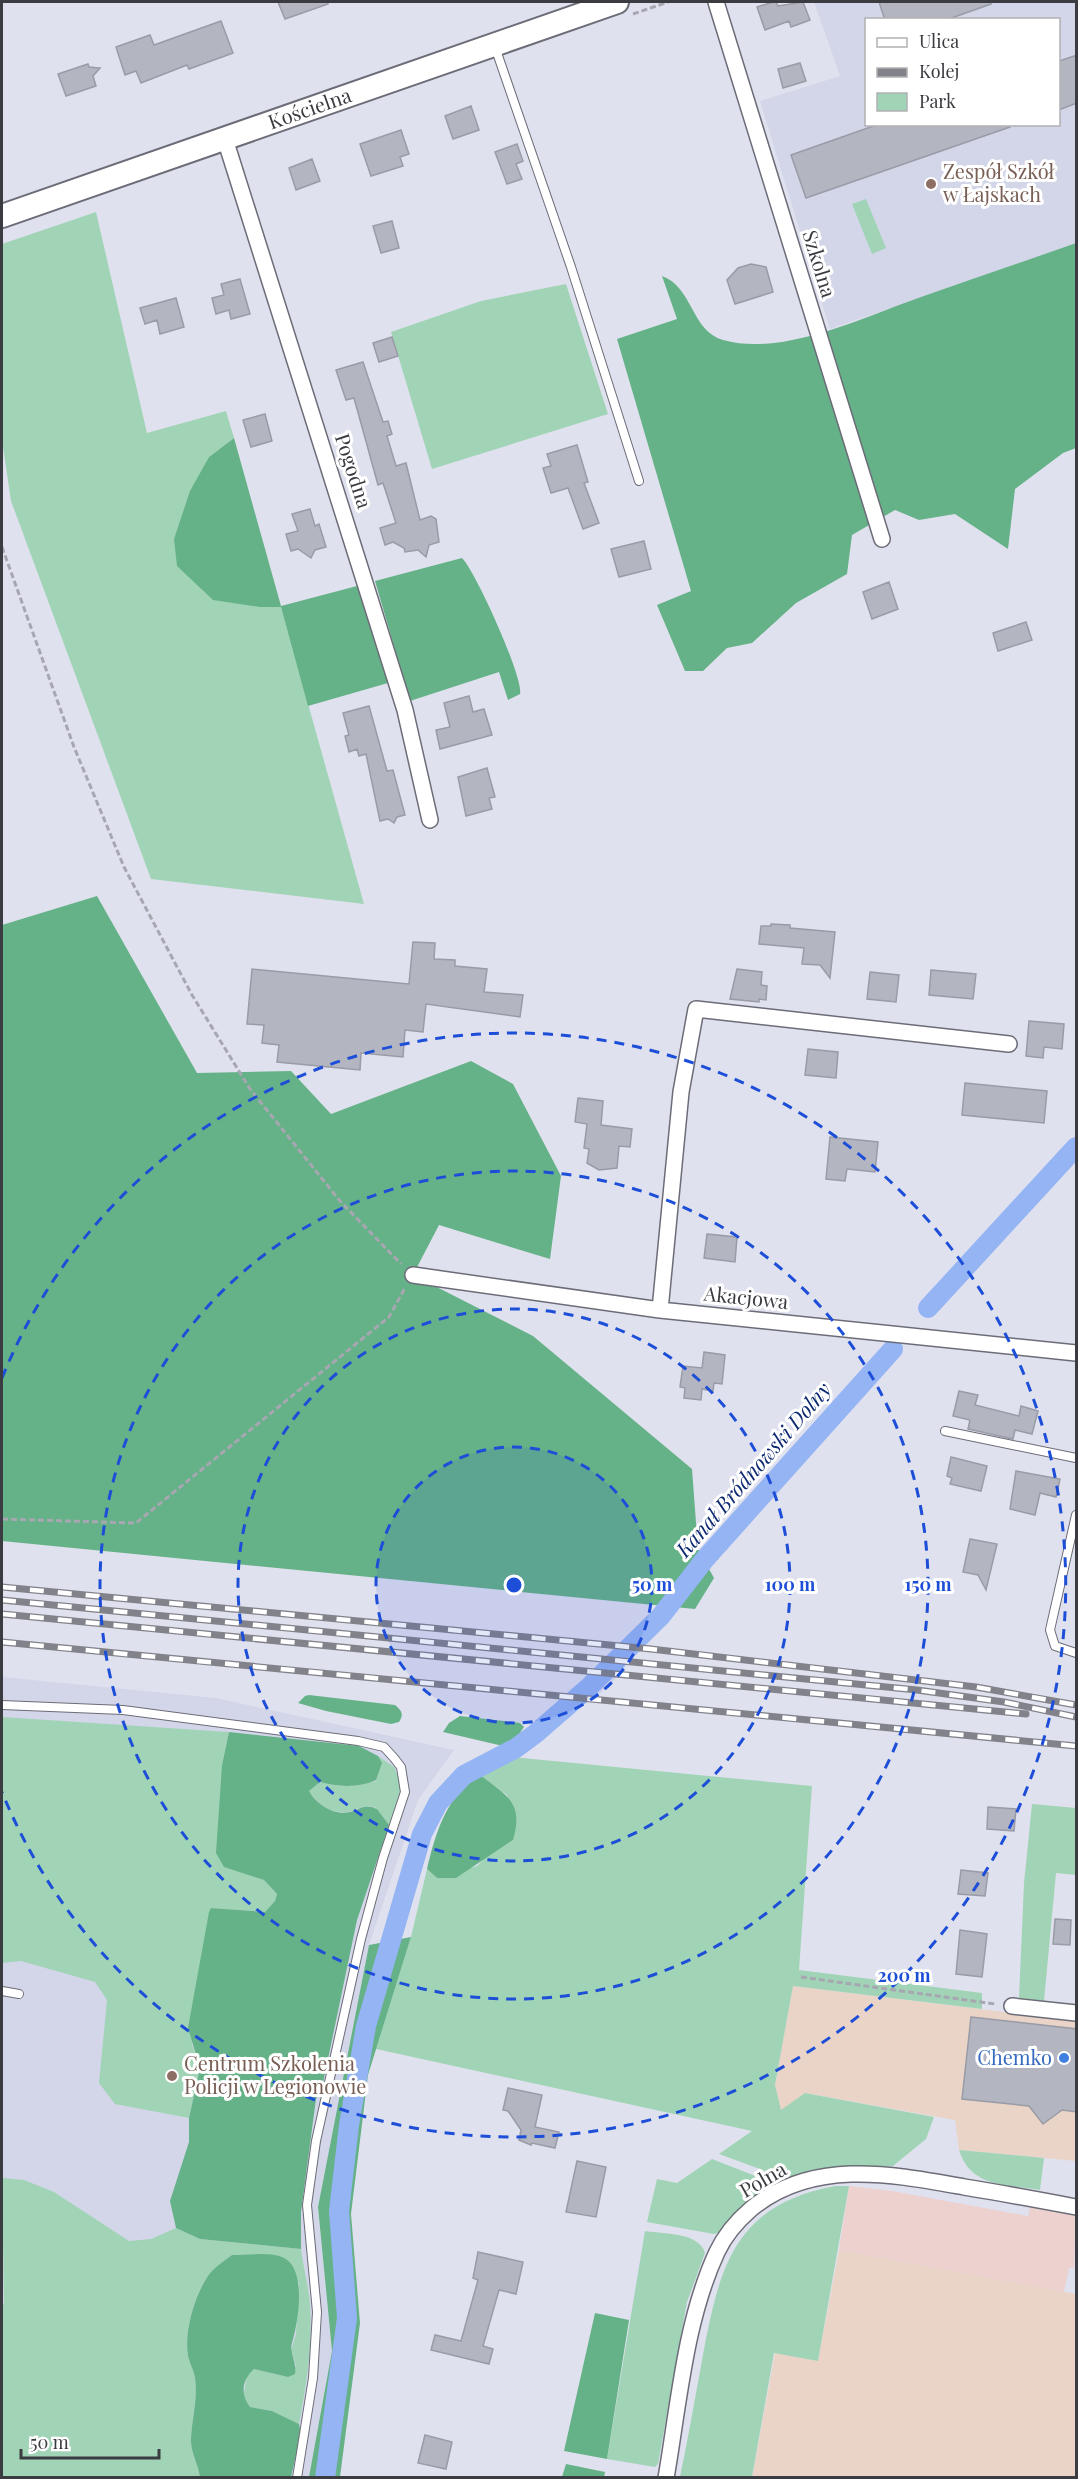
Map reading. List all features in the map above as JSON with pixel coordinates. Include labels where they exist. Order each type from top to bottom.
[{"type":"street","name":"Kościelna","points":[[2,216],[617,2]]},
{"type":"street","name":"Szkolna","points":[[716,2],[882,539]]},
{"type":"street","name":"Pogodna","points":[[225,139],[402,699],[430,820]]},
{"type":"street","points":[[660,1310],[681,1092],[696,1010],[1009,1044]]},
{"type":"street","name":"Akacjowa","points":[[412,1275],[660,1310],[1077,1353]]},
{"type":"street","points":[[1012,2006],[1077,2013]]},
{"type":"street","name":"Polna","points":[[666,2478],[693,2326],[705,2283],[718,2250],[729,2233],[763,2200],[786,2187],[814,2177],[879,2174],[1077,2207]]},
{"type":"lane","points":[[494,43],[571,267],[639,481]]},
{"type":"lane","points":[[945,1431],[1077,1458]]},
{"type":"lane","points":[[1077,1515],[1050,1630],[1055,1646],[1077,1653]]},
{"type":"lane","points":[[2,1705],[123,1710],[358,1741],[384,1747],[401,1767],[405,1792],[382,1858],[316,2141],[307,2205],[317,2312],[313,2378],[297,2478]]},
{"type":"lane","points":[[2,1991],[19,1994]]},
{"type":"path","points":[[2,547],[74,747],[124,867],[192,995],[250,1089],[340,1201],[412,1275],[389,1317],[136,1523],[2,1519]]},
{"type":"path","points":[[801,1977],[1012,2006]]},
{"type":"shaded area","name":"Zespół Szkół w Łajskach","points":[[814,2],[1076,2],[1076,243],[830,329],[760,101],[840,76]]},
{"type":"shaded area","name":"Centrum Szkolenia Policji w Legionowie","points":[[2,1677],[216,1698],[454,1750],[418,1800],[369,1945],[318,2207],[332,2351],[309,2477],[2,2477]]},
{"type":"shaded area","points":[[793,1986],[1076,2021],[1076,2161],[959,2150],[955,2120],[805,2093],[781,2111],[775,2085]]},
{"type":"shaded area","points":[[849,2186],[892,2191],[1028,2216],[1031,2203],[1076,2212],[1074,2268],[1069,2268],[1064,2292],[839,2250]]},
{"type":"shaded area","points":[[839,2250],[1076,2294],[1076,2477],[752,2478],[775,2353],[818,2361]]},
{"type":"green space","points":[[866,199],[886,248],[872,254],[852,204]]},
{"type":"green space","points":[[96,212],[147,433],[226,411],[234,438],[209,457],[174,539],[260,607],[281,607],[364,904],[151,879],[11,501],[2,440],[2,244]]},
{"type":"green space","points":[[1076,243],[1076,448],[1063,453],[1015,489],[1008,549],[955,514],[919,520],[895,510],[852,535],[847,574],[796,603],[752,643],[727,648],[703,671],[685,671],[657,605],[691,591],[617,339],[677,319],[662,276],[680,289],[704,328],[712,335],[723,340],[747,344],[772,343],[797,339],[849,324]]},
{"type":"green space","points":[[566,284],[608,414],[432,469],[391,332],[481,301]]},
{"type":"green space","points":[[234,438],[281,606],[357,586],[388,683],[308,706],[281,607],[260,607],[213,600],[177,566],[174,539],[190,491],[209,457]]},
{"type":"green space","points":[[462,558],[478,583],[498,626],[515,668],[520,694],[508,700],[499,672],[410,701],[375,581]]},
{"type":"green space","points":[[97,896],[197,1073],[291,1071],[331,1114],[471,1061],[513,1084],[561,1176],[550,1259],[439,1225],[413,1275],[533,1336],[692,1469],[698,1549],[714,1578],[695,1609],[2,1541],[2,925]]},
{"type":"green space","points":[[309,1695],[395,1705],[402,1715],[399,1722],[391,1724],[298,1703]]},
{"type":"green space","points":[[460,1716],[520,1723],[524,1727],[515,1740],[503,1746],[443,1732],[449,1723]]},
{"type":"green space","points":[[2,1717],[229,1732],[222,1765],[224,1866],[264,1880],[277,1894],[275,1901],[265,1912],[211,1908],[192,2044],[200,2068],[189,2118],[115,2104],[99,2083],[107,2000],[95,1982],[21,1961],[2,1963]]},
{"type":"green space","points":[[229,1732],[359,1746],[378,1756],[382,1763],[376,1780],[370,1783],[348,1786],[320,1782],[309,1791],[316,1800],[332,1811],[344,1813],[373,1807],[389,1825],[357,1920],[323,2083],[316,2099],[301,2212],[301,2249],[200,2239],[176,2228],[170,2201],[189,2142],[189,2118],[200,2068],[188,2028],[209,1912],[211,1908],[265,1912],[275,1901],[277,1894],[264,1880],[224,1867],[216,1853],[222,1765]]},
{"type":"green space","points":[[378,1756],[394,1767],[402,1785],[389,1825],[376,1808],[367,1806],[345,1812],[333,1811],[322,1805],[309,1791],[320,1782],[348,1786],[376,1781],[381,1763]]},
{"type":"green space","points":[[512,1757],[812,1786],[799,1970],[982,1993],[982,2009],[793,1986],[775,2085],[781,2110],[805,2093],[934,2117],[926,2139],[893,2166],[821,2169],[784,2178],[719,2154],[752,2131],[376,2049],[411,1937],[427,1869],[437,1878],[477,1866],[485,1858],[513,1840],[507,1795],[479,1774]]},
{"type":"green space","points":[[479,1774],[511,1801],[516,1817],[513,1840],[456,1878],[437,1878],[427,1869],[444,1816],[458,1794]]},
{"type":"green space","points":[[1032,1804],[1076,1808],[1076,1875],[1056,1873],[1044,2001],[1019,1998],[1024,1883]]},
{"type":"green space","points":[[411,1937],[368,2075],[351,2214],[360,2323],[340,2477],[309,2477],[332,2351],[318,2207],[369,1945]]},
{"type":"green space","points":[[959,2150],[1044,2158],[1040,2190],[1003,2185],[981,2178],[972,2171]]},
{"type":"green space","points":[[712,2159],[763,2181],[762,2189],[739,2210],[722,2231],[714,2234],[647,2222],[657,2179],[677,2183]]},
{"type":"green space","points":[[2,2178],[24,2180],[54,2192],[129,2241],[151,2239],[176,2228],[200,2239],[301,2249],[309,2295],[311,2327],[307,2376],[299,2424],[272,2411],[250,2407],[243,2398],[247,2376],[254,2369],[288,2377],[296,2366],[291,2351],[296,2334],[299,2283],[232,2255],[213,2270],[198,2293],[187,2336],[188,2356],[196,2386],[191,2443],[200,2477],[2,2477],[2,2311],[4,2302]]},
{"type":"green space","points":[[835,2186],[849,2186],[818,2361],[774,2353],[752,2477],[680,2477],[715,2298],[724,2270],[736,2246],[752,2226],[773,2209],[800,2195]]},
{"type":"green space","points":[[645,2231],[680,2235],[696,2241],[705,2253],[687,2302],[658,2464],[655,2467],[607,2459]]},
{"type":"green space","points":[[264,2254],[282,2257],[290,2263],[298,2283],[297,2323],[291,2347],[295,2374],[288,2377],[254,2369],[244,2387],[245,2397],[250,2407],[272,2411],[299,2424],[301,2433],[291,2477],[200,2477],[193,2453],[191,2438],[196,2386],[188,2356],[189,2326],[194,2304],[203,2284],[213,2270],[232,2255]]},
{"type":"green space","points":[[595,2313],[629,2320],[607,2459],[564,2451]]},
{"type":"green space","points":[[566,2464],[605,2472],[604,2477],[562,2477]]},
{"type":"building","points":[[278,2],[328,2],[328,4],[285,19]]},
{"type":"building","points":[[776,2],[778,6],[803,2],[810,20],[791,27],[789,21],[765,30],[757,7]]},
{"type":"building","points":[[879,2],[990,2],[991,4],[952,18],[884,18]]},
{"type":"building","points":[[221,21],[233,53],[189,69],[187,65],[141,83],[136,71],[125,75],[116,47],[150,35],[154,45]]},
{"type":"building","points":[[1077,55],[1077,103],[1060,110],[1060,61]]},
{"type":"building","points":[[800,63],[806,81],[783,88],[778,69]]},
{"type":"building","points":[[88,64],[89,67],[100,68],[93,76],[96,86],[66,96],[58,74]]},
{"type":"building","points":[[471,106],[479,130],[453,139],[445,116]]},
{"type":"building","points":[[873,126],[1010,127],[806,198],[791,155]]},
{"type":"building","points":[[401,130],[409,154],[400,157],[403,166],[371,176],[360,144]]},
{"type":"building","points":[[517,144],[523,161],[516,164],[522,179],[507,184],[495,152]]},
{"type":"building","points":[[312,159],[320,181],[296,190],[289,168]]},
{"type":"building","points":[[392,221],[399,248],[381,253],[373,226]]},
{"type":"building","points":[[751,264],[766,267],[773,292],[735,304],[727,280],[738,268]]},
{"type":"building","points":[[240,279],[250,314],[231,319],[229,310],[216,314],[212,298],[224,295],[221,284]]},
{"type":"building","points":[[176,298],[184,327],[160,334],[157,320],[145,324],[140,308]]},
{"type":"building","points":[[392,337],[398,356],[379,362],[373,343]]},
{"type":"building","points":[[363,362],[383,422],[388,421],[392,434],[387,436],[396,466],[406,463],[420,520],[431,516],[436,519],[439,542],[429,545],[426,557],[418,550],[405,552],[404,548],[393,542],[385,545],[380,528],[396,523],[383,483],[378,485],[354,398],[346,400],[336,370]]},
{"type":"building","points":[[265,414],[272,441],[251,447],[243,420]]},
{"type":"building","points":[[577,445],[588,482],[584,483],[599,523],[583,529],[568,488],[551,493],[543,468],[551,466],[547,454]]},
{"type":"building","points":[[310,509],[315,526],[319,524],[326,547],[315,550],[311,558],[298,549],[291,551],[286,534],[298,531],[292,514]]},
{"type":"building","points":[[644,541],[651,569],[619,577],[611,549]]},
{"type":"building","points":[[889,582],[898,609],[872,619],[863,592]]},
{"type":"building","points":[[1026,622],[1032,640],[998,651],[993,633]]},
{"type":"building","points":[[469,696],[473,712],[484,709],[492,735],[440,749],[436,730],[450,727],[444,703]]},
{"type":"building","points":[[369,706],[387,771],[393,770],[405,815],[397,817],[394,823],[388,819],[380,821],[366,754],[359,756],[357,749],[349,752],[345,736],[349,735],[343,713]]},
{"type":"building","points":[[487,768],[495,797],[489,798],[492,809],[466,816],[458,777]]},
{"type":"building","points":[[771,924],[835,932],[830,978],[820,965],[802,964],[804,948],[759,944],[761,926],[771,926]]},
{"type":"building","points":[[413,942],[435,943],[434,959],[455,960],[455,966],[487,969],[484,992],[523,995],[520,1017],[426,1004],[423,1032],[405,1030],[403,1057],[361,1053],[360,1070],[277,1062],[279,1045],[262,1043],[264,1025],[247,1024],[252,969],[409,984]]},
{"type":"building","points":[[737,969],[762,972],[761,985],[767,986],[766,1000],[759,999],[759,1002],[730,999]]},
{"type":"building","points":[[931,970],[976,974],[973,999],[929,995]]},
{"type":"building","points":[[870,972],[899,975],[896,1002],[867,999]]},
{"type":"building","points":[[1029,1021],[1064,1024],[1062,1049],[1044,1047],[1043,1058],[1026,1056]]},
{"type":"building","points":[[808,1049],[838,1052],[836,1078],[805,1075]]},
{"type":"building","points":[[965,1083],[1047,1091],[1044,1123],[962,1115]]},
{"type":"building","points":[[578,1098],[603,1101],[601,1125],[632,1129],[630,1147],[619,1146],[617,1168],[599,1170],[587,1163],[589,1149],[584,1148],[587,1124],[575,1122]]},
{"type":"building","points":[[830,1137],[878,1142],[875,1172],[847,1169],[845,1181],[826,1179]]},
{"type":"building","points":[[707,1234],[737,1237],[735,1262],[704,1258]]},
{"type":"building","points":[[704,1352],[725,1355],[722,1384],[714,1383],[713,1391],[702,1389],[701,1400],[684,1398],[685,1388],[680,1387],[683,1366],[702,1368]]},
{"type":"building","points":[[959,1391],[978,1395],[975,1405],[1019,1416],[1021,1406],[1038,1411],[1032,1434],[1015,1430],[1013,1439],[968,1429],[970,1420],[953,1416]]},
{"type":"building","points":[[951,1457],[987,1466],[981,1491],[950,1484],[952,1478],[947,1476]]},
{"type":"building","points":[[1016,1471],[1060,1479],[1056,1497],[1040,1493],[1035,1515],[1010,1509]]},
{"type":"building","points":[[970,1539],[997,1544],[986,1590],[978,1575],[963,1572]]},
{"type":"building","points":[[988,1807],[1016,1809],[1014,1831],[987,1829]]},
{"type":"building","points":[[961,1870],[988,1873],[985,1896],[958,1894]]},
{"type":"building","points":[[1055,1919],[1071,1920],[1070,1945],[1053,1944]]},
{"type":"building","points":[[960,1930],[987,1934],[982,1977],[956,1974]]},
{"type":"building","points":[[971,2017],[1077,2029],[1077,2112],[1062,2110],[1043,2124],[1029,2106],[962,2099]]},
{"type":"building","points":[[508,2088],[542,2095],[535,2127],[559,2132],[555,2148],[532,2143],[531,2145],[519,2140],[521,2130],[508,2111],[503,2110]]},
{"type":"building","points":[[577,2161],[606,2167],[596,2217],[566,2212]]},
{"type":"building","points":[[478,2252],[523,2262],[516,2294],[499,2290],[483,2346],[493,2349],[489,2364],[431,2350],[435,2335],[461,2341],[478,2280],[473,2278]]},
{"type":"building","points":[[425,2435],[452,2442],[446,2469],[418,2463]]},
{"type":"waterway","name":"Kanał Bródnowski Dolny","points":[[928,1308],[1076,1147]]},
{"type":"waterway","name":"Kanał Bródnowski Dolny","points":[[325,2478],[347,2318],[339,2211],[349,2125],[366,2026],[422,1834],[438,1803],[464,1775],[516,1748],[535,1734],[588,1688],[661,1616],[705,1559],[893,1349]]},
{"type":"railway","points":[[2,1587],[651,1649],[976,1687],[1076,1705]]},
{"type":"railway","points":[[2,1600],[917,1690],[1004,1702],[1076,1717]]},
{"type":"railway","points":[[2,1614],[1026,1714]]},
{"type":"railway","points":[[2,1642],[1076,1746]]},
{"type":"place","name":"Zespół Szkół w Łajskach","points":[[931,184]]},
{"type":"place","name":"Chemko","points":[[1064,2058]]},
{"type":"place","name":"Centrum Szkolenia Policji w Legionowie","points":[[172,2076]]}]
